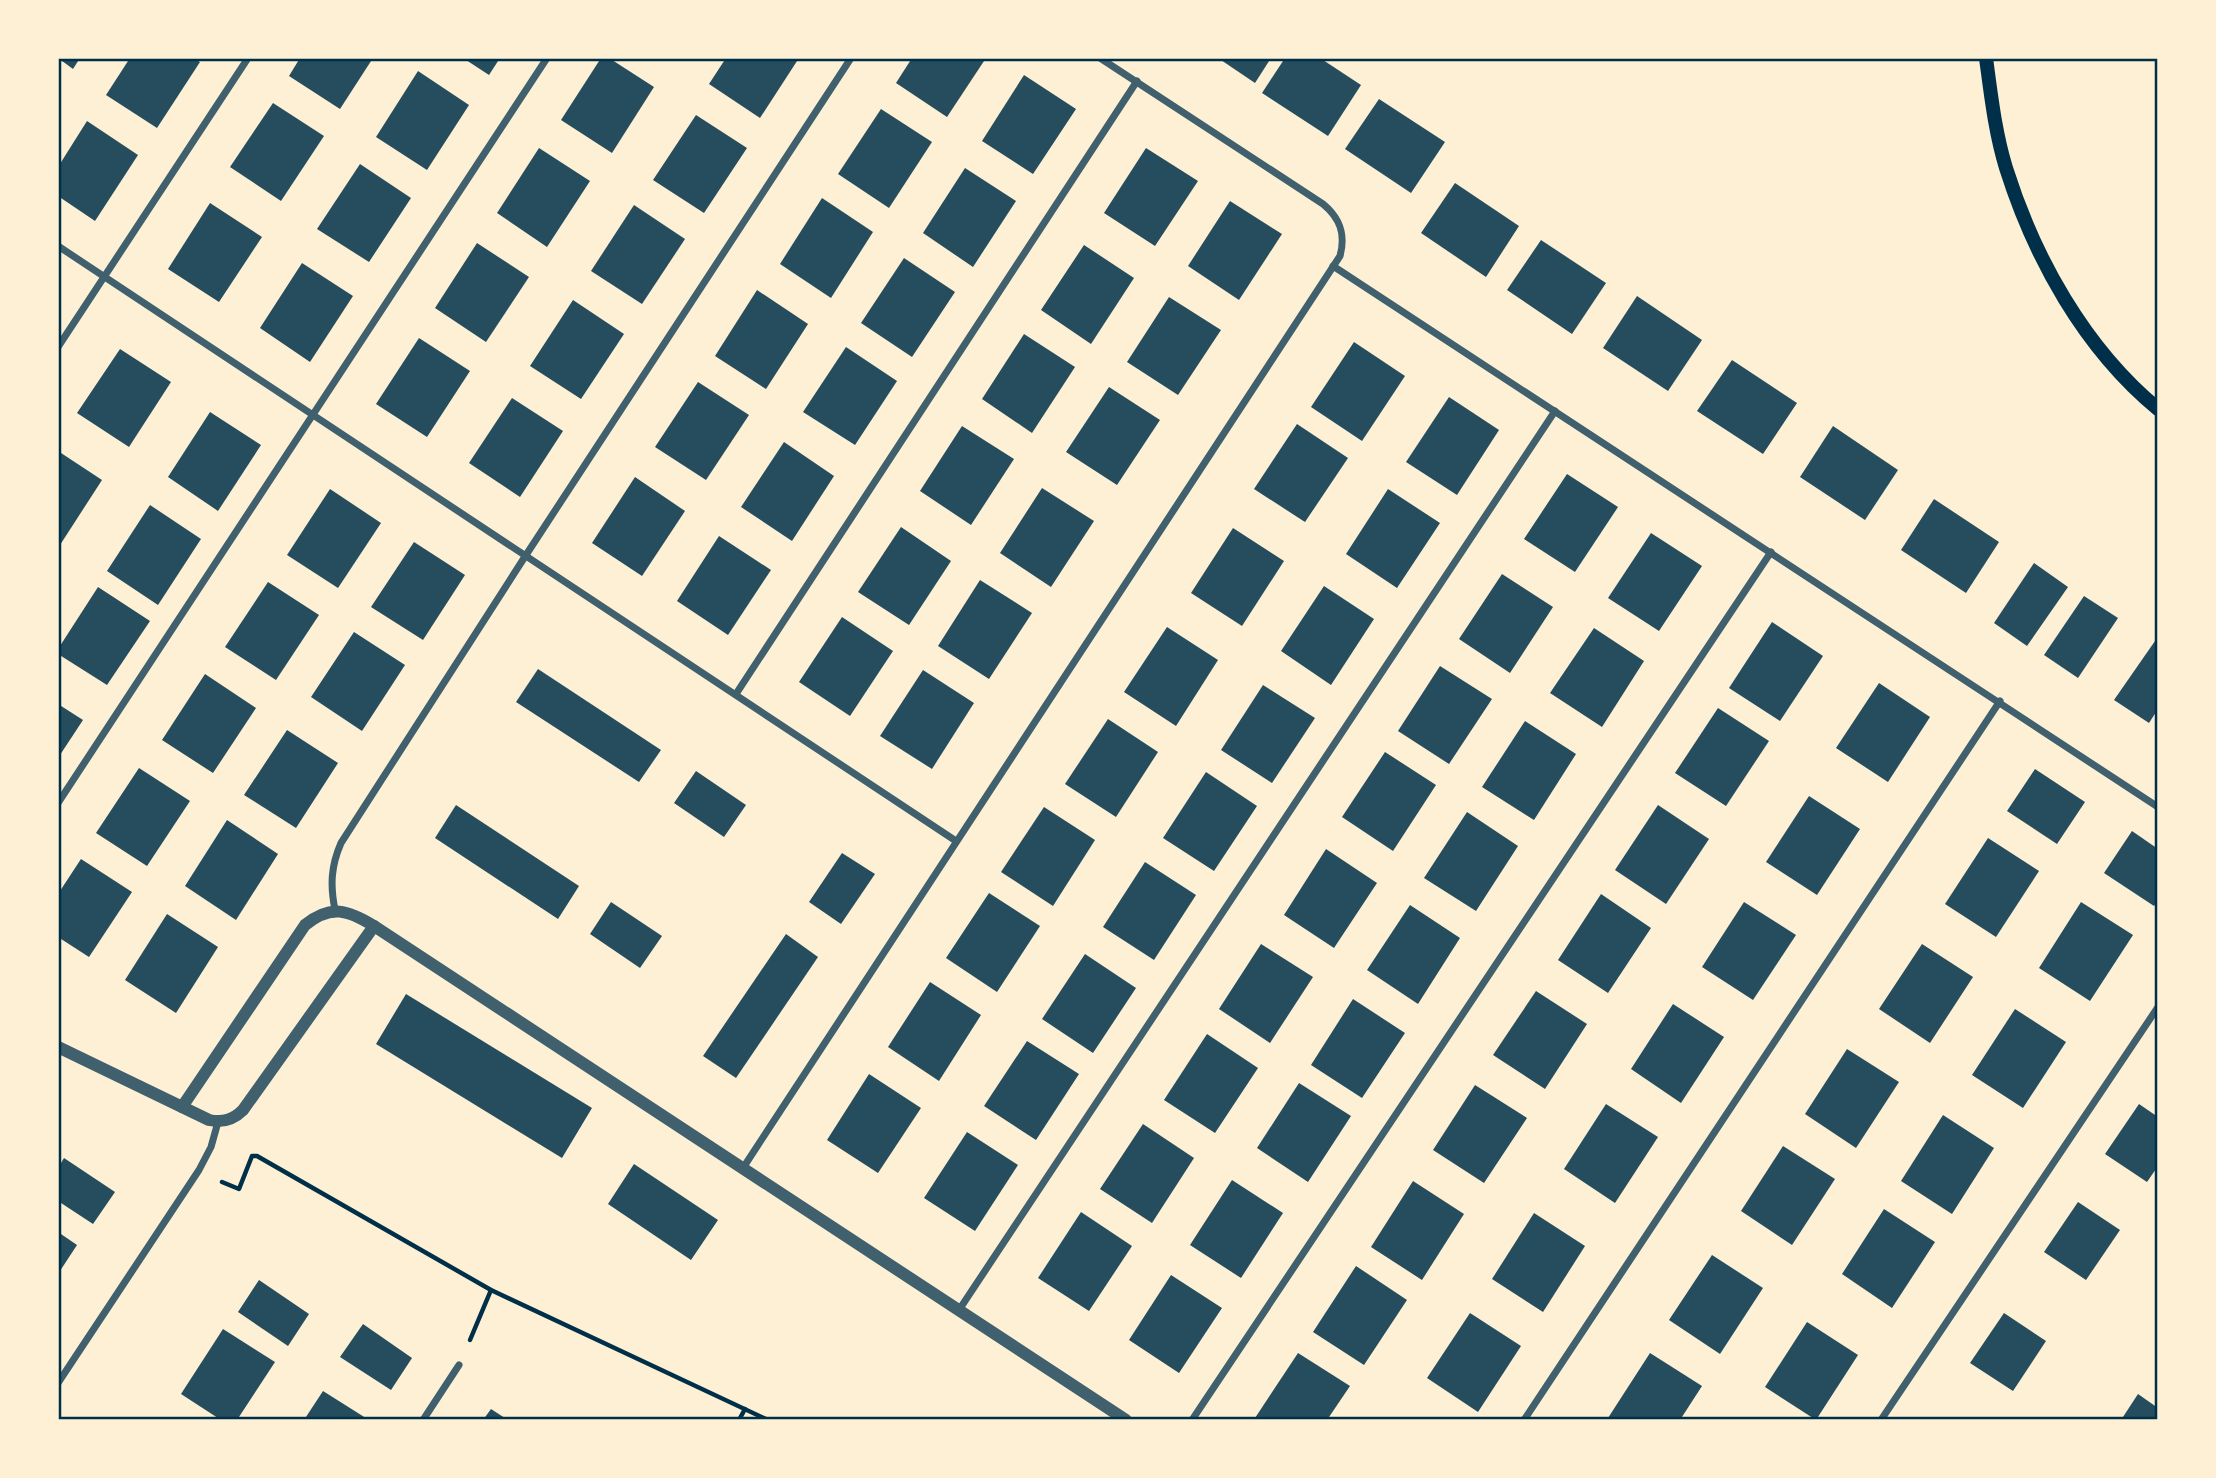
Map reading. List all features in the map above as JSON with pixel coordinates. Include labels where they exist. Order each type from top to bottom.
[{"type":"main road","points":[[1986,58],[1993,111],[2005,166],[2025,223],[2053,278],[2081,323],[2114,365],[2158,409]]},
{"type":"street","points":[[58,347],[248,58]]},
{"type":"street","points":[[58,803],[547,58]]},
{"type":"street","points":[[335,910],[331,871],[341,843],[851,58]]},
{"type":"street","points":[[743,1168],[1340,256],[1343,234],[1332,212],[1100,58]]},
{"type":"street","points":[[737,694],[1137,82]]},
{"type":"street","points":[[58,246],[957,841]]},
{"type":"street","points":[[1333,266],[2158,807]]},
{"type":"street","points":[[959,1310],[1555,411]]},
{"type":"street","points":[[1192,1420],[1771,552]]},
{"type":"street","points":[[1524,1420],[2000,701]]},
{"type":"street","points":[[182,1107],[297,934],[315,917],[335,910],[363,919],[1126,1420]]},
{"type":"street","points":[[58,1047],[218,1122],[237,1116],[374,926]]},
{"type":"street","points":[[1881,1420],[2158,1007]]},
{"type":"street","points":[[58,1383],[199,1170],[211,1147],[218,1122]]},
{"type":"street","points":[[423,1420],[459,1365]]},
{"type":"path","points":[[199,1170],[239,1189],[252,1156],[257,1156],[491,1290],[768,1420]]},
{"type":"path","points":[[459,1365],[491,1290]]},
{"type":"path","points":[[739,1420],[744,1409]]},
{"type":"building","points":[[58,58],[80,58],[73,69]]},
{"type":"building","points":[[130,58],[193,58],[200,62],[157,128],[106,95]]},
{"type":"building","points":[[300,58],[373,58],[340,109],[289,76]]},
{"type":"building","points":[[463,58],[500,58],[489,75]]},
{"type":"building","points":[[601,58],[609,58],[654,87],[612,153],[561,120]]},
{"type":"building","points":[[726,58],[799,58],[760,118],[709,84]]},
{"type":"building","points":[[912,58],[986,58],[947,117],[896,83]]},
{"type":"building","points":[[1218,58],[1271,58],[1255,83]]},
{"type":"building","points":[[1285,58],[1320,58],[1361,85],[1328,136],[1262,93]]},
{"type":"building","points":[[418,71],[469,105],[427,170],[376,137]]},
{"type":"building","points":[[1024,75],[1076,109],[1033,174],[982,141]]},
{"type":"building","points":[[1379,99],[1445,142],[1411,193],[1345,149]]},
{"type":"building","points":[[273,103],[324,136],[281,201],[230,167]]},
{"type":"building","points":[[881,109],[932,142],[889,208],[838,174]]},
{"type":"building","points":[[696,115],[747,148],[704,213],[653,180]]},
{"type":"building","points":[[87,121],[138,155],[95,221],[58,196],[58,167]]},
{"type":"building","points":[[539,148],[590,181],[547,247],[497,213]]},
{"type":"building","points":[[1146,148],[1198,181],[1155,246],[1104,213]]},
{"type":"building","points":[[360,164],[411,198],[369,262],[317,229]]},
{"type":"building","points":[[965,168],[1016,201],[973,267],[923,233]]},
{"type":"building","points":[[1455,183],[1519,226],[1486,277],[1421,233]]},
{"type":"building","points":[[822,198],[873,232],[831,298],[780,264]]},
{"type":"building","points":[[1230,201],[1282,234],[1239,300],[1188,266]]},
{"type":"building","points":[[210,203],[262,237],[219,302],[168,269]]},
{"type":"building","points":[[634,205],[685,239],[642,304],[591,271]]},
{"type":"building","points":[[1541,240],[1606,283],[1572,334],[1507,290]]},
{"type":"building","points":[[477,243],[529,277],[486,342],[435,308]]},
{"type":"building","points":[[1084,245],[1134,278],[1091,344],[1041,310]]},
{"type":"building","points":[[904,258],[955,292],[912,357],[861,323]]},
{"type":"building","points":[[302,263],[353,296],[310,362],[260,328]]},
{"type":"building","points":[[757,290],[808,324],[766,389],[715,356]]},
{"type":"building","points":[[1637,296],[1702,340],[1668,391],[1603,348]]},
{"type":"building","points":[[1169,297],[1221,330],[1178,395],[1127,362]]},
{"type":"building","points":[[573,300],[624,334],[581,399],[530,366]]},
{"type":"building","points":[[1024,334],[1075,367],[1032,433],[982,399]]},
{"type":"building","points":[[419,338],[470,371],[427,437],[376,404]]},
{"type":"building","points":[[1354,342],[1405,376],[1362,441],[1311,407]]},
{"type":"building","points":[[846,347],[897,381],[855,445],[803,412]]},
{"type":"building","points":[[120,349],[171,382],[129,447],[77,413]]},
{"type":"building","points":[[1732,360],[1797,403],[1763,454],[1697,411]]},
{"type":"building","points":[[698,382],[749,415],[706,480],[655,447]]},
{"type":"building","points":[[1109,387],[1160,420],[1117,485],[1066,452]]},
{"type":"building","points":[[1449,397],[1499,430],[1457,495],[1406,462]]},
{"type":"building","points":[[512,398],[563,431],[520,497],[469,463]]},
{"type":"building","points":[[210,412],[261,445],[218,511],[168,477]]},
{"type":"building","points":[[1297,424],[1348,458],[1305,522],[1254,489]]},
{"type":"building","points":[[962,426],[1014,459],[971,525],[920,491]]},
{"type":"building","points":[[1833,426],[1898,470],[1865,520],[1800,477]]},
{"type":"building","points":[[784,442],[834,476],[792,541],[741,507]]},
{"type":"building","points":[[58,451],[102,480],[60,545],[58,544]]},
{"type":"building","points":[[1567,474],[1618,507],[1575,572],[1524,539]]},
{"type":"building","points":[[635,477],[685,511],[642,576],[592,543]]},
{"type":"building","points":[[1042,488],[1094,521],[1051,587],[1000,553]]},
{"type":"building","points":[[330,489],[381,523],[338,588],[287,555]]},
{"type":"building","points":[[1388,489],[1440,523],[1397,588],[1346,554]]},
{"type":"building","points":[[1934,499],[1999,542],[1966,593],[1901,550]]},
{"type":"building","points":[[150,505],[201,539],[158,605],[107,571]]},
{"type":"building","points":[[901,527],[951,561],[909,625],[858,592]]},
{"type":"building","points":[[1233,528],[1284,561],[1242,626],[1191,593]]},
{"type":"building","points":[[1651,533],[1702,566],[1659,631],[1608,598]]},
{"type":"building","points":[[719,536],[771,570],[728,635],[677,601]]},
{"type":"building","points":[[414,542],[465,575],[423,640],[371,607]]},
{"type":"building","points":[[2034,563],[2068,587],[2027,646],[1994,623]]},
{"type":"building","points":[[1502,574],[1553,607],[1510,673],[1459,639]]},
{"type":"building","points":[[980,580],[1032,613],[989,679],[938,646]]},
{"type":"building","points":[[268,582],[319,615],[276,680],[225,647]]},
{"type":"building","points":[[1324,586],[1374,619],[1331,685],[1281,651]]},
{"type":"building","points":[[98,587],[150,621],[107,685],[58,654],[58,649]]},
{"type":"building","points":[[2084,596],[2118,618],[2078,678],[2044,655]]},
{"type":"building","points":[[842,617],[893,651],[850,716],[799,682]]},
{"type":"building","points":[[1772,622],[1823,656],[1780,721],[1729,688]]},
{"type":"building","points":[[1167,627],[1218,660],[1176,726],[1124,692]]},
{"type":"building","points":[[1594,628],[1644,661],[1602,727],[1550,693]]},
{"type":"building","points":[[354,632],[405,665],[362,731],[311,697]]},
{"type":"building","points":[[2155,641],[2158,643],[2158,709],[2149,723],[2114,700]]},
{"type":"building","points":[[1440,666],[1492,699],[1449,764],[1398,731]]},
{"type":"building","points":[[538,669],[661,750],[639,782],[516,702]]},
{"type":"building","points":[[923,670],[974,703],[932,769],[880,736]]},
{"type":"building","points":[[205,674],[256,708],[213,773],[162,740]]},
{"type":"building","points":[[1879,683],[1930,717],[1888,782],[1836,748]]},
{"type":"building","points":[[1263,685],[1315,718],[1272,783],[1221,750]]},
{"type":"building","points":[[58,704],[83,720],[58,758]]},
{"type":"building","points":[[1718,708],[1769,741],[1726,806],[1675,773]]},
{"type":"building","points":[[1108,719],[1158,752],[1116,817],[1065,784]]},
{"type":"building","points":[[1525,721],[1576,754],[1534,820],[1482,787]]},
{"type":"building","points":[[287,730],[338,763],[296,828],[244,795]]},
{"type":"building","points":[[1385,752],[1436,785],[1393,851],[1342,817]]},
{"type":"building","points":[[139,768],[190,801],[147,866],[96,833]]},
{"type":"building","points":[[2035,769],[2085,802],[2057,844],[2007,811]]},
{"type":"building","points":[[696,771],[746,805],[724,837],[674,803]]},
{"type":"building","points":[[1206,772],[1257,806],[1214,871],[1163,838]]},
{"type":"building","points":[[1809,796],[1860,829],[1817,895],[1766,862]]},
{"type":"building","points":[[456,805],[579,886],[558,919],[435,838]]},
{"type":"building","points":[[1658,805],[1709,839],[1666,904],[1615,870]]},
{"type":"building","points":[[1044,807],[1095,840],[1053,906],[1001,872]]},
{"type":"building","points":[[1467,812],[1518,846],[1476,911],[1424,878]]},
{"type":"building","points":[[227,820],[278,854],[236,920],[185,886]]},
{"type":"building","points":[[2132,831],[2158,849],[2158,901],[2154,906],[2104,873]]},
{"type":"building","points":[[1988,838],[2039,871],[1996,937],[1945,904]]},
{"type":"building","points":[[1326,849],[1377,883],[1334,948],[1284,915]]},
{"type":"building","points":[[842,853],[875,874],[841,924],[809,902]]},
{"type":"building","points":[[81,859],[132,892],[89,957],[58,937],[58,894]]},
{"type":"building","points":[[1145,862],[1196,895],[1154,960],[1103,927]]},
{"type":"building","points":[[989,893],[1040,926],[997,992],[946,958]]},
{"type":"building","points":[[1601,894],[1651,928],[1608,993],[1558,960]]},
{"type":"building","points":[[611,902],[662,936],[640,968],[590,934]]},
{"type":"building","points":[[1744,902],[1796,935],[1753,1000],[1702,967]]},
{"type":"building","points":[[2081,902],[2133,935],[2090,1001],[2039,968]]},
{"type":"building","points":[[1410,905],[1460,938],[1418,1004],[1367,970]]},
{"type":"building","points":[[167,914],[218,947],[176,1013],[125,980]]},
{"type":"building","points":[[786,934],[818,957],[736,1078],[703,1056]]},
{"type":"building","points":[[1261,944],[1313,977],[1270,1043],[1219,1009]]},
{"type":"building","points":[[1922,944],[1973,977],[1930,1043],[1879,1009]]},
{"type":"building","points":[[1085,954],[1136,988],[1093,1053],[1042,1019]]},
{"type":"building","points":[[930,982],[981,1015],[939,1081],[888,1047]]},
{"type":"building","points":[[1536,991],[1587,1024],[1545,1089],[1493,1055]]},
{"type":"building","points":[[406,994],[592,1108],[562,1158],[376,1044]]},
{"type":"building","points":[[1353,999],[1405,1033],[1362,1098],[1311,1065]]},
{"type":"building","points":[[1673,1004],[1724,1037],[1681,1103],[1631,1069]]},
{"type":"building","points":[[2015,1009],[2066,1042],[2023,1108],[1972,1075]]},
{"type":"building","points":[[1207,1034],[1258,1068],[1215,1133],[1164,1100]]},
{"type":"building","points":[[1027,1041],[1079,1074],[1036,1140],[984,1106]]},
{"type":"building","points":[[1847,1049],[1899,1082],[1856,1148],[1805,1114]]},
{"type":"building","points":[[869,1074],[921,1108],[878,1173],[827,1140]]},
{"type":"building","points":[[1299,1083],[1351,1116],[1308,1182],[1257,1148]]},
{"type":"building","points":[[1475,1085],[1527,1118],[1484,1183],[1433,1150]]},
{"type":"building","points":[[1606,1104],[1658,1137],[1615,1203],[1564,1169]]},
{"type":"building","points":[[2139,1104],[2158,1117],[2158,1166],[2147,1182],[2105,1154]]},
{"type":"building","points":[[1943,1115],[1994,1148],[1952,1214],[1901,1181]]},
{"type":"building","points":[[1143,1124],[1194,1158],[1152,1223],[1100,1189]]},
{"type":"building","points":[[967,1132],[1018,1165],[975,1231],[924,1198]]},
{"type":"building","points":[[1783,1146],[1835,1179],[1792,1245],[1741,1211]]},
{"type":"building","points":[[64,1158],[115,1192],[93,1224],[58,1201],[58,1168]]},
{"type":"building","points":[[634,1164],[718,1220],[691,1260],[608,1204]]},
{"type":"building","points":[[1232,1180],[1283,1213],[1241,1278],[1190,1245]]},
{"type":"building","points":[[1413,1181],[1464,1214],[1422,1280],[1371,1247]]},
{"type":"building","points":[[2078,1202],[2120,1230],[2086,1280],[2044,1252]]},
{"type":"building","points":[[1884,1209],[1935,1242],[1892,1308],[1842,1274]]},
{"type":"building","points":[[1081,1212],[1132,1246],[1089,1311],[1038,1278]]},
{"type":"building","points":[[1534,1213],[1585,1246],[1543,1312],[1492,1279]]},
{"type":"building","points":[[58,1232],[77,1245],[58,1274]]},
{"type":"building","points":[[1712,1255],[1763,1288],[1720,1354],[1669,1320]]},
{"type":"building","points":[[1356,1266],[1407,1300],[1364,1365],[1313,1332]]},
{"type":"building","points":[[1171,1275],[1222,1308],[1179,1373],[1129,1340]]},
{"type":"building","points":[[259,1280],[309,1314],[288,1346],[238,1312]]},
{"type":"building","points":[[1470,1313],[1521,1346],[1478,1412],[1427,1378]]},
{"type":"building","points":[[2004,1313],[2046,1341],[2013,1391],[1970,1363]]},
{"type":"building","points":[[1807,1322],[1858,1355],[1816,1420],[1765,1387]]},
{"type":"building","points":[[363,1324],[412,1358],[391,1390],[340,1357]]},
{"type":"building","points":[[223,1329],[275,1362],[237,1420],[221,1420],[181,1394]]},
{"type":"building","points":[[1298,1353],[1350,1386],[1327,1420],[1255,1418]]},
{"type":"building","points":[[1650,1353],[1702,1386],[1680,1420],[1608,1418]]},
{"type":"building","points":[[323,1391],[369,1420],[304,1420]]},
{"type":"building","points":[[2138,1394],[2158,1408],[2158,1420],[2121,1420]]},
{"type":"building","points":[[491,1409],[508,1420],[483,1420]]}]
